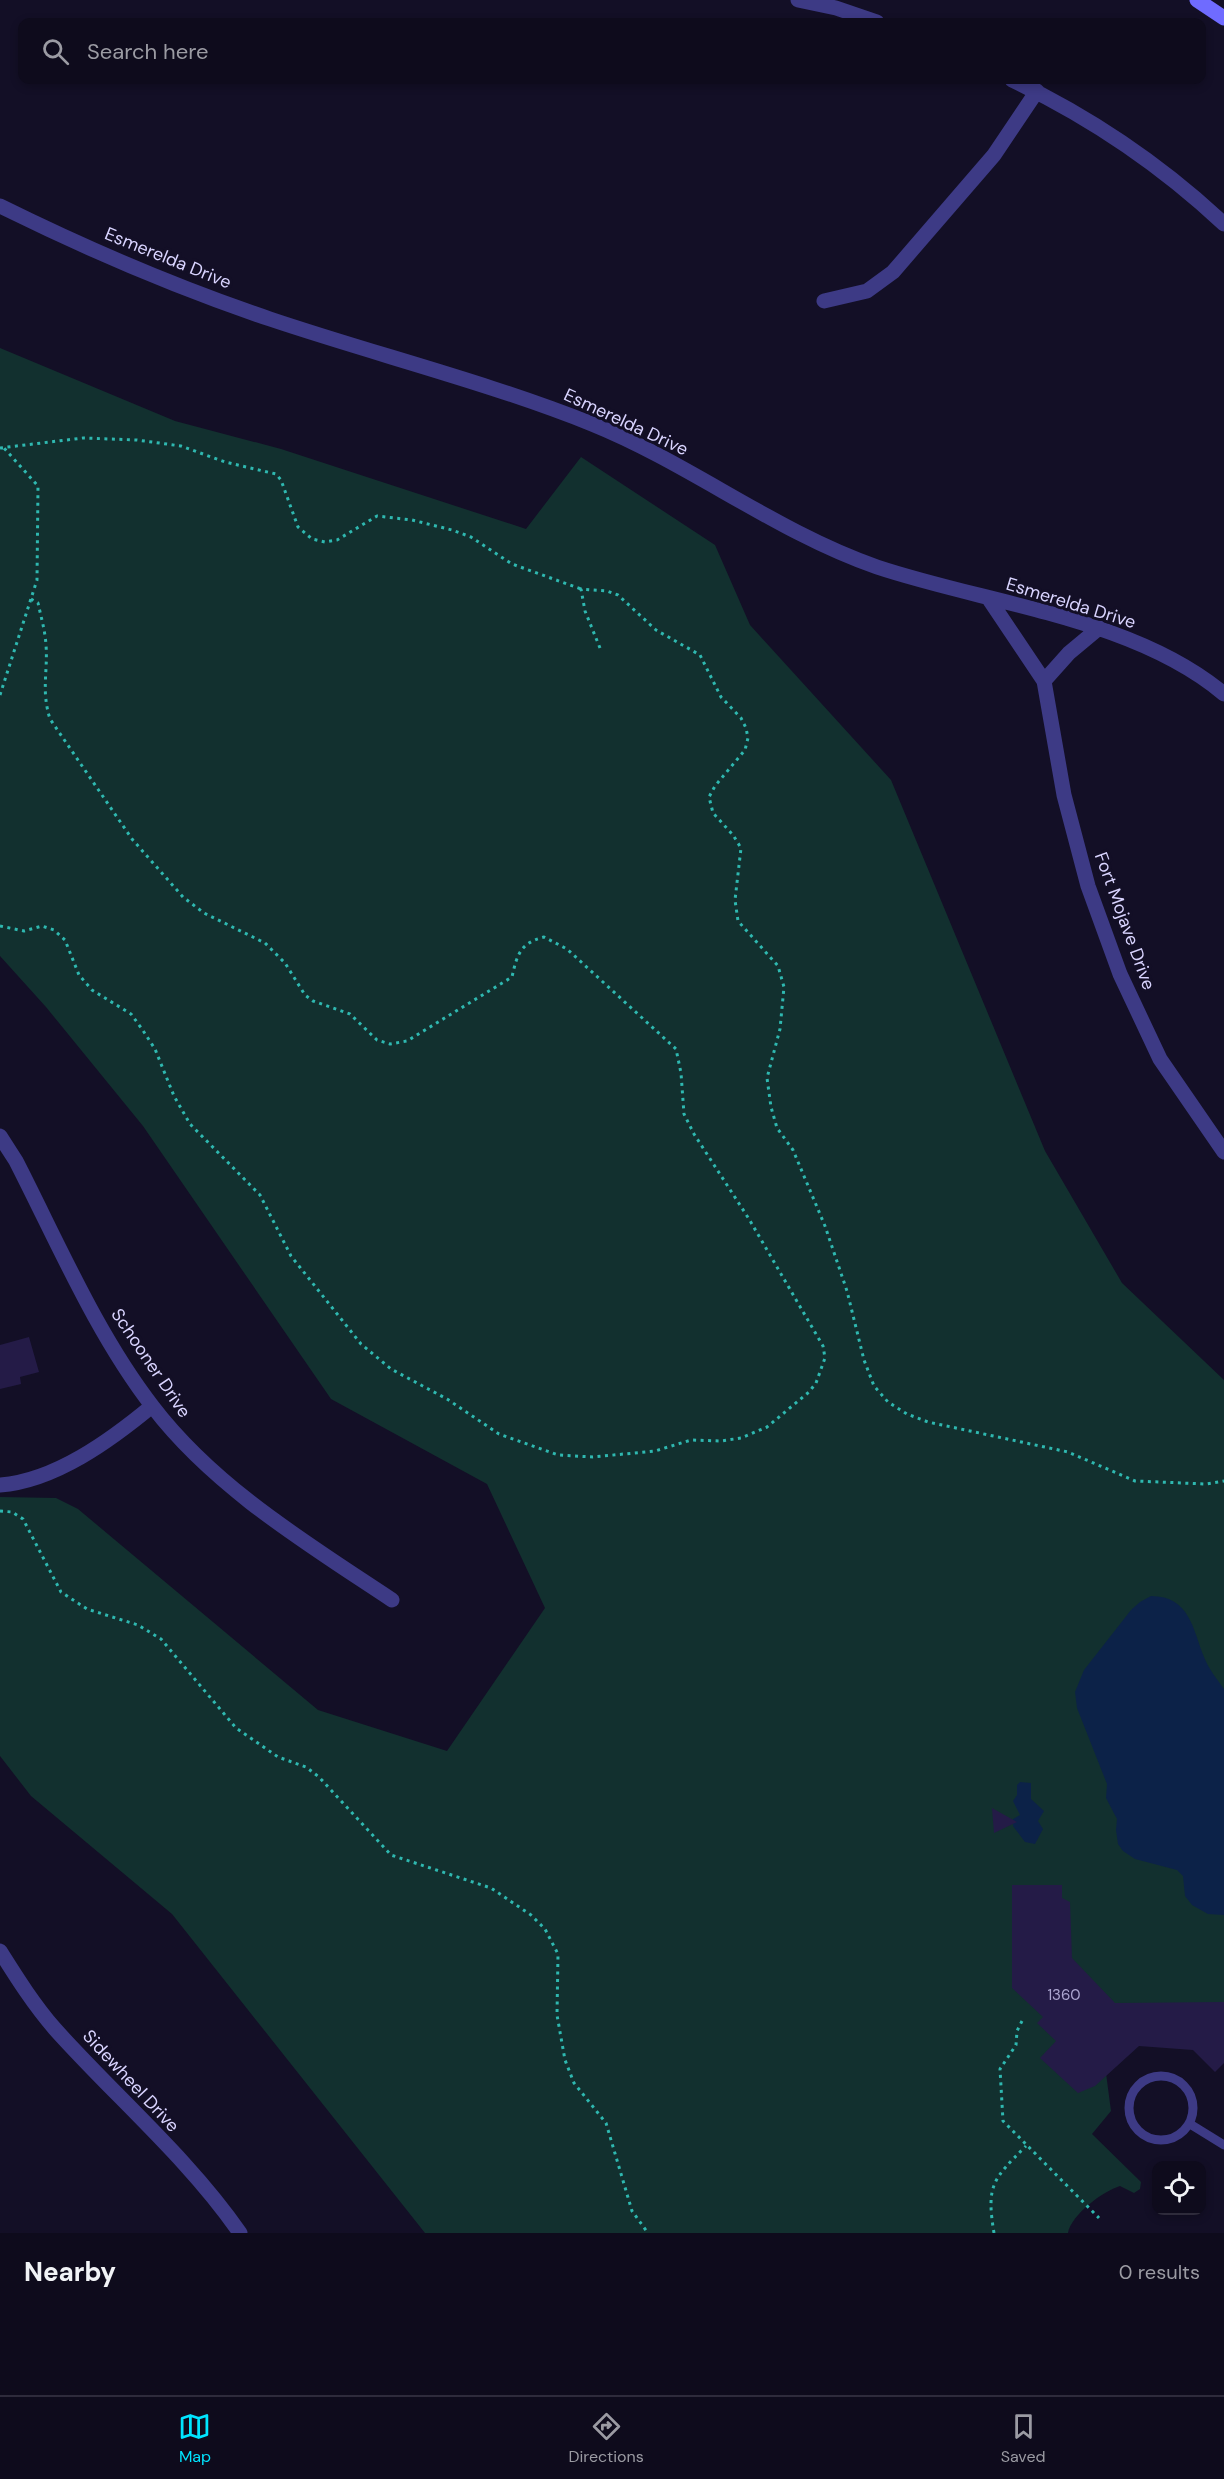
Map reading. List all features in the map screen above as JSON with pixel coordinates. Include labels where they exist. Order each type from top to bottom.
[{"type":"street","points":[[798,0],[836,8],[865,18]]},
{"type":"street","points":[[1197,0],[1224,18]]},
{"type":"street","points":[[1020,84],[1128,147],[1200,202],[1224,224]]},
{"type":"street","points":[[824,301],[867,291],[893,272],[994,155],[1037,92]]},
{"type":"street","name":"Esmerelda Drive","points":[[0,206],[148,273],[269,319],[521,396],[597,426],[674,465],[795,533],[876,566],[1099,628],[1144,645],[1200,674],[1224,694]]},
{"type":"street","points":[[989,599],[1044,681],[1069,653],[1099,628]]},
{"type":"street","name":"Fort Mojave Drive","points":[[1044,681],[1064,795],[1088,886],[1120,974],[1160,1059],[1224,1152]]},
{"type":"street","name":"Schooner Drive","points":[[0,1136],[16,1161],[100,1327],[152,1406],[178,1437],[272,1520],[392,1600]]},
{"type":"street","points":[[0,1485],[36,1476],[75,1461],[115,1437],[152,1406]]},
{"type":"street","name":"Sidewheel Drive","points":[[0,1951],[25,1990],[54,2028],[199,2182],[240,2233]]},
{"type":"lane","points":[[1163,2076],[1173,2078],[1181,2084],[1192,2101],[1190,2124],[1176,2136],[1166,2140],[1155,2140],[1144,2136],[1131,2120],[1130,2098],[1135,2088],[1143,2081],[1163,2076]]},
{"type":"lane","points":[[1190,2124],[1224,2145]]},
{"type":"path","points":[[2,448],[82,438],[110,437],[182,446],[225,462],[276,474],[281,480],[298,527],[312,539],[325,542],[337,540],[377,516],[412,520],[452,530],[471,537],[512,564],[581,589],[606,591],[618,595],[656,630],[700,655],[721,697],[746,728],[748,738],[745,750],[715,786],[709,797],[713,813],[741,848],[735,900],[738,921],[778,966],[784,987],[780,1029],[767,1078],[771,1107],[777,1128],[792,1150],[825,1226],[847,1291],[864,1360],[874,1386],[888,1402],[907,1414],[952,1428],[1068,1452],[1135,1481],[1206,1484],[1224,1481]]},
{"type":"path","points":[[0,695],[37,580],[39,486],[2,448]]},
{"type":"path","points":[[581,589],[585,611],[600,648]]},
{"type":"path","points":[[0,926],[24,931],[42,926],[54,930],[65,940],[79,975],[92,990],[130,1014],[142,1029],[190,1124],[260,1195],[291,1256],[362,1344],[391,1369],[430,1389],[499,1434],[536,1449],[575,1456],[629,1455],[655,1451],[691,1440],[721,1441],[741,1437],[766,1427],[816,1383],[825,1358],[823,1346],[749,1219],[694,1134],[684,1114],[681,1073],[676,1048],[670,1042],[567,949],[544,936],[530,940],[519,952],[512,977],[490,993],[407,1041],[390,1044],[377,1040],[351,1014],[313,1001],[305,995],[274,950],[254,936],[204,913],[183,897],[132,839],[50,719],[46,706],[44,683],[46,646],[44,627],[38,603],[31,599]]},
{"type":"path","points":[[0,1511],[12,1512],[23,1519],[61,1592],[87,1609],[138,1625],[161,1639],[236,1728],[269,1752],[306,1767],[319,1777],[391,1855],[491,1888],[531,1915],[545,1929],[558,1954],[557,2015],[566,2060],[574,2083],[606,2123],[632,2211],[648,2233]]},
{"type":"path","points":[[1022,2021],[1017,2031],[1016,2045],[1000,2069],[1003,2121],[1099,2218]]},
{"type":"path","points":[[994,2233],[990,2210],[995,2178],[1026,2146]]},
{"type":"green space","points":[[0,348],[175,421],[281,449],[526,529],[581,457],[715,545],[750,625],[891,780],[1045,1151],[1122,1283],[1224,1380],[1224,2027],[1099,2020],[1111,2111],[1092,2134],[1141,2182],[1140,2189],[1134,2193],[1120,2186],[1105,2193],[1081,2212],[1070,2226],[1068,2233],[425,2233],[172,1914],[31,1796],[0,1756],[0,1497],[56,1498],[78,1509],[318,1710],[447,1751],[545,1608],[487,1484],[331,1399],[143,1126],[46,1007],[0,956]]},
{"type":"water","points":[[1151,1596],[1164,1598],[1182,1608],[1193,1626],[1208,1665],[1224,1689],[1224,1915],[1208,1914],[1192,1905],[1185,1896],[1183,1876],[1177,1870],[1135,1859],[1123,1851],[1118,1844],[1117,1819],[1106,1798],[1107,1784],[1077,1708],[1075,1692],[1084,1670],[1131,1610]]},
{"type":"water","points":[[1020,1782],[1031,1783],[1031,1799],[1044,1811],[1038,1821],[1043,1829],[1035,1844],[1025,1842],[1013,1826],[1013,1819],[1020,1815],[1013,1801]]},
{"type":"building","points":[[29,1337],[39,1372],[20,1377],[21,1384],[0,1389],[0,1345]]},
{"type":"building","points":[[992,1808],[1017,1822],[994,1833]]},
{"type":"building","points":[[1012,1885],[1062,1885],[1062,1898],[1070,1902],[1072,1958],[1115,2003],[1224,2002],[1224,2063],[1215,2072],[1193,2050],[1139,2046],[1095,2086],[1078,2093],[1040,2058],[1056,2041],[1037,2023],[1043,2017],[1012,1988]]}]
